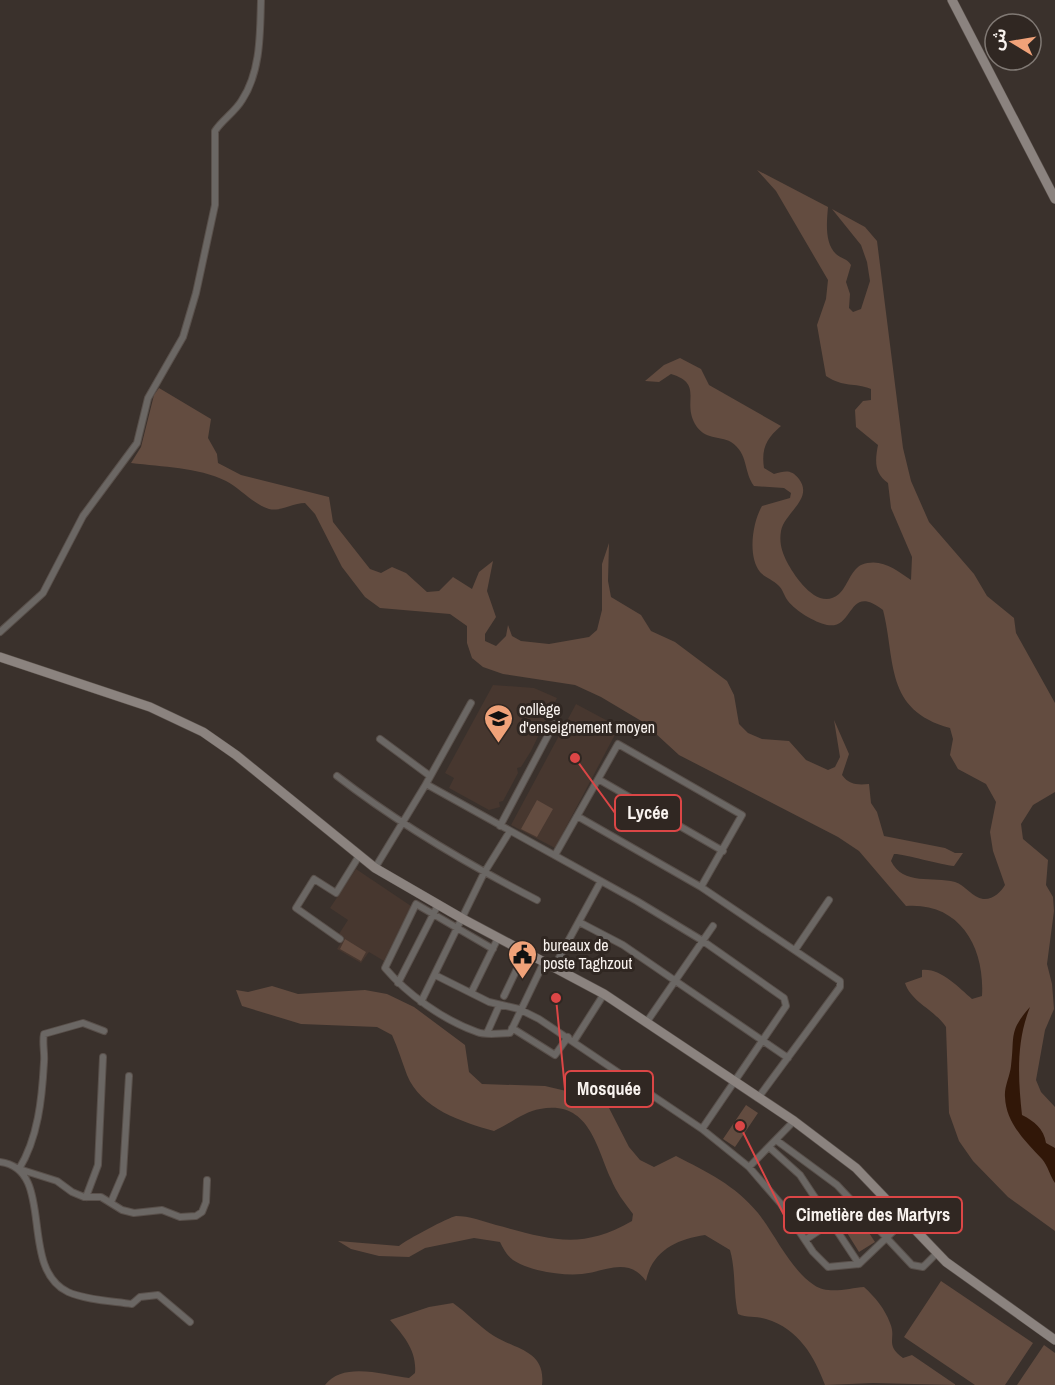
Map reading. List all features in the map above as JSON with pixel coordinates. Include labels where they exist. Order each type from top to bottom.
[{"type":"main road","points":[[952,0],[1055,199]]},
{"type":"main road","points":[[0,657],[150,707],[203,732],[236,755],[375,868],[463,919],[604,994],[794,1121],[856,1168],[937,1253],[1055,1340]]},
{"type":"street","points":[[0,632],[43,593],[84,516],[129,456],[141,434],[148,398],[183,338],[196,293],[215,205],[215,131],[243,99],[252,80],[258,57],[261,0]]},
{"type":"street","points":[[375,868],[426,784],[471,703]]},
{"type":"street","points":[[500,826],[554,724]]},
{"type":"street","points":[[380,739],[430,776]]},
{"type":"street","points":[[555,855],[618,744],[740,812],[742,819],[701,887]]},
{"type":"street","points":[[337,776],[402,823],[484,873],[537,900]]},
{"type":"street","points":[[598,779],[723,851]]},
{"type":"street","points":[[426,784],[601,881],[703,941],[783,998],[786,1006],[764,1042],[702,1129]]},
{"type":"street","points":[[577,816],[701,887],[841,984],[758,1098]]},
{"type":"street","points":[[421,1002],[484,873],[510,831]]},
{"type":"street","points":[[340,939],[296,908],[314,879],[336,893],[359,856]]},
{"type":"street","points":[[554,967],[601,881]]},
{"type":"street","points":[[795,950],[829,900]]},
{"type":"street","points":[[493,949],[416,904],[385,968],[398,983],[412,991],[421,1002],[478,1033],[510,1033],[519,1009],[544,962]]},
{"type":"street","points":[[398,983],[438,905]]},
{"type":"street","points":[[579,922],[623,945],[788,1058]]},
{"type":"street","points":[[646,1023],[713,926]]},
{"type":"street","points":[[471,993],[498,938]]},
{"type":"street","points":[[504,996],[525,952]]},
{"type":"street","points":[[435,975],[498,1006],[519,1009],[571,1039],[702,1129],[749,1167],[781,1204],[805,1240],[828,1267],[859,1264],[905,1220]]},
{"type":"street","points":[[512,1028],[555,1055],[571,1039],[604,994]]},
{"type":"street","points":[[487,1033],[498,1006]]},
{"type":"street","points":[[19,1169],[31,1150],[35,1134],[45,1061],[44,1034],[83,1023],[104,1031]]},
{"type":"street","points":[[86,1197],[98,1165],[103,1057]]},
{"type":"street","points":[[111,1202],[123,1174],[129,1076]]},
{"type":"street","points":[[749,1167],[794,1121]]},
{"type":"street","points":[[776,1140],[837,1185],[912,1265],[923,1266],[937,1253]]},
{"type":"street","points":[[769,1147],[800,1175],[859,1264]]},
{"type":"street","points":[[0,1162],[57,1181],[72,1192],[86,1197],[100,1197],[122,1210],[134,1213],[162,1210],[180,1217],[196,1216],[202,1212],[206,1202],[207,1180]]},
{"type":"street","points":[[19,1169],[32,1194],[42,1260],[55,1283],[69,1292],[132,1304],[140,1297],[158,1295],[190,1322]]},
{"type":"street","points":[[805,1240],[831,1222]]},
{"type":"shaded area","points":[[757,170],[828,207],[827,231],[830,244],[836,254],[851,265],[846,282],[850,294],[849,308],[853,312],[861,309],[870,281],[867,262],[861,245],[832,209],[865,227],[877,241],[903,448],[911,481],[929,522],[974,574],[987,596],[1014,618],[1016,633],[1055,703],[1055,792],[1033,805],[1021,824],[1023,839],[1048,860],[1046,885],[1053,897],[1054,911],[1047,964],[1052,984],[1054,1009],[1045,1030],[1036,1080],[1041,1092],[1055,1107],[1055,1231],[1008,1197],[973,1161],[959,1141],[949,1113],[946,1027],[912,996],[905,983],[922,977],[922,970],[929,970],[943,975],[972,999],[982,996],[979,960],[965,931],[954,920],[941,911],[906,906],[859,851],[838,837],[679,755],[643,722],[601,697],[575,685],[503,674],[483,667],[472,658],[467,643],[467,626],[450,614],[380,608],[365,597],[342,567],[315,514],[305,503],[269,509],[215,476],[180,468],[131,463],[141,447],[154,395],[159,388],[211,419],[208,438],[217,454],[218,463],[241,475],[329,497],[333,522],[370,569],[381,573],[392,567],[406,573],[427,592],[439,591],[453,577],[472,589],[479,572],[493,561],[487,591],[496,617],[485,634],[485,641],[496,646],[506,636],[508,625],[512,636],[521,641],[549,644],[589,637],[597,630],[602,610],[602,564],[609,543],[608,581],[611,597],[641,615],[651,631],[675,642],[727,681],[734,695],[739,724],[748,733],[762,739],[789,741],[806,760],[828,770],[835,767],[840,757],[834,720],[849,754],[842,775],[854,784],[869,784],[871,803],[877,812],[884,836],[963,853],[954,866],[894,854],[891,861],[896,869],[919,879],[955,882],[979,898],[993,897],[1005,885],[993,851],[990,832],[996,802],[986,784],[958,769],[950,755],[953,739],[950,728],[929,720],[914,709],[903,696],[893,665],[883,610],[863,601],[857,604],[843,621],[836,625],[827,625],[811,619],[791,605],[780,587],[760,572],[754,557],[753,539],[756,520],[762,506],[790,498],[791,493],[784,488],[754,486],[737,447],[731,442],[703,433],[699,429],[690,408],[690,388],[681,378],[671,374],[659,382],[645,381],[664,365],[680,358],[701,369],[709,385],[781,426],[766,444],[763,455],[764,468],[774,474],[790,472],[799,479],[803,486],[801,499],[783,524],[780,540],[787,562],[801,583],[815,596],[823,599],[839,594],[858,567],[868,563],[888,566],[911,580],[912,557],[891,508],[888,483],[878,471],[876,461],[878,445],[856,427],[855,410],[863,401],[871,400],[871,389],[844,384],[826,376],[817,325],[826,299],[828,280],[776,191]]},
{"type":"shaded area","name":"collège d'enseignement moyen","points":[[493,685],[534,688],[557,698],[531,751],[521,767],[517,768],[518,773],[503,801],[499,802],[500,807],[489,810],[449,788],[454,778],[445,773]]},
{"type":"shaded area","points":[[576,704],[619,727],[555,848],[511,825]]},
{"type":"shaded area","points":[[537,800],[553,809],[537,837],[521,829]]},
{"type":"shaded area","points":[[356,869],[411,906],[384,961],[369,952],[361,963],[337,949],[344,938],[339,934],[348,920],[330,908]]},
{"type":"shaded area","points":[[345,939],[366,952],[361,961],[340,949]]},
{"type":"shaded area","points":[[272,986],[298,994],[365,990],[387,994],[414,1007],[465,1045],[469,1072],[482,1084],[545,1086],[596,1098],[609,1108],[629,1147],[640,1160],[654,1167],[676,1156],[730,1187],[758,1213],[790,1261],[805,1278],[826,1290],[864,1287],[888,1318],[892,1329],[892,1345],[897,1353],[903,1358],[912,1355],[956,1385],[873,1383],[825,1385],[810,1354],[788,1329],[766,1319],[738,1314],[730,1250],[705,1235],[676,1243],[667,1248],[654,1262],[646,1281],[639,1273],[624,1267],[574,1274],[537,1270],[513,1260],[500,1242],[474,1238],[425,1248],[409,1257],[379,1256],[351,1249],[338,1241],[399,1246],[456,1216],[565,1240],[596,1236],[613,1230],[632,1221],[633,1214],[615,1188],[595,1140],[580,1118],[557,1108],[540,1109],[523,1115],[494,1131],[456,1118],[432,1105],[413,1087],[392,1035],[377,1027],[301,1024],[242,1006],[236,990],[248,992]]},
{"type":"shaded area","points":[[1030,1007],[1022,1033],[1019,1060],[1022,1115],[1038,1126],[1046,1143],[1055,1148],[1055,1183],[1044,1162],[1017,1131],[1006,1106],[1005,1093],[1015,1029]]},
{"type":"shaded area","points":[[746,1105],[758,1113],[735,1147],[723,1139]]},
{"type":"shaded area","points":[[854,1210],[875,1242],[859,1252],[839,1220]]},
{"type":"shaded area","points":[[941,1281],[1033,1343],[1005,1385],[975,1385],[904,1337]]},
{"type":"shaded area","points":[[453,1303],[494,1336],[535,1358],[542,1374],[542,1385],[325,1385],[342,1373],[353,1371],[409,1378],[415,1373],[412,1351],[405,1338],[390,1320],[429,1307]]},
{"type":"shaded area","points":[[1044,1345],[1055,1353],[1055,1385],[1017,1385]]},
{"type":"place","name":"collège d'enseignement moyen","points":[[498,744]]},
{"type":"place","name":"Lycée","points":[[575,758]]},
{"type":"place","name":"bureaux de poste Taghzout","points":[[522,980]]},
{"type":"place","name":"Mosquée","points":[[556,998]]},
{"type":"place","name":"Cimetière des Martyrs","points":[[740,1126]]}]
